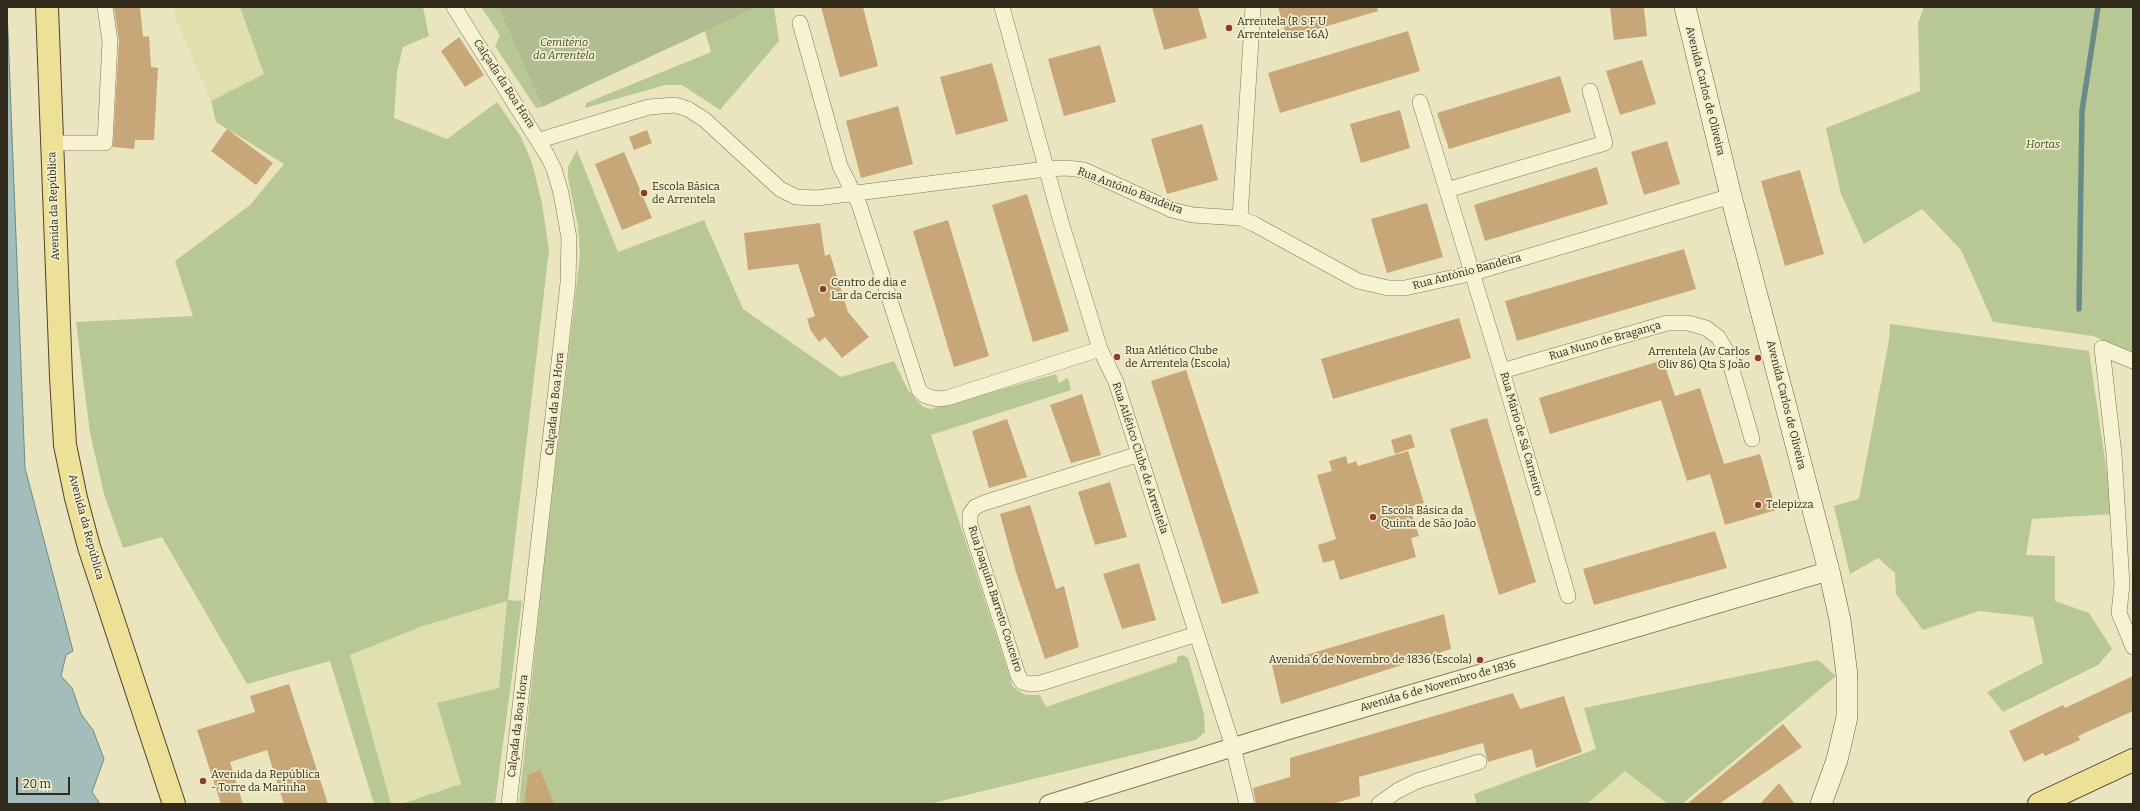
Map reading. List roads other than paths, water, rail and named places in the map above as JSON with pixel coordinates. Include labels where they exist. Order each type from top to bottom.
[{"type":"main road","name":"Avenida da República","points":[[47,7],[61,384],[65,445],[76,498],[89,547],[174,804]]},
{"type":"main road","name":"Avenida Carlos de Oliveira","points":[[1685,7],[1731,196],[1829,571],[1840,620],[1847,675],[1847,717],[1837,760],[1821,804]]},
{"type":"main road","points":[[2039,804],[2133,760]]},
{"type":"street","name":"Avenida da República","points":[[52,143],[105,143],[110,41],[105,7]]},
{"type":"street","name":"Calçada da Boa Hora","points":[[454,7],[540,140],[554,169],[561,194],[569,238],[570,262],[509,804]]},
{"type":"street","name":"Rua Atlético Clube de Arrentela","points":[[1002,7],[1046,169],[1100,349],[1116,382],[1233,748],[1247,804]]},
{"type":"street","points":[[1240,218],[1252,7]]},
{"type":"street","points":[[800,23],[840,166],[856,194],[919,390],[926,396],[937,399],[947,398],[1100,349]]},
{"type":"street","points":[[1447,190],[1605,143],[1590,91]]},
{"type":"street","name":"Rua Mário de Sá Carneiro","points":[[1420,102],[1473,273],[1568,596]]},
{"type":"street","name":"Rua António Bandeira","points":[[540,140],[649,107],[674,105],[688,109],[704,120],[780,190],[796,197],[817,198],[856,194],[1046,169],[1067,168],[1084,170],[1172,210],[1193,215],[1240,218],[1254,224],[1358,280],[1374,285],[1405,288],[1473,273],[1731,196]]},
{"type":"street","name":"Rua Nuno de Bragança","points":[[1502,371],[1667,323],[1688,323],[1706,328],[1718,337],[1727,352],[1752,439]]},
{"type":"street","points":[[2133,361],[2102,348],[2114,454],[2122,584],[2119,613],[2133,647]]},
{"type":"street","name":"Rua Joaquim Barreto Couceiro","points":[[1139,454],[984,503],[975,507],[970,514],[970,525],[1018,675],[1022,682],[1030,684],[1041,683],[1197,634]]},
{"type":"street","name":"Avenida 6 de Novembro de 1836","points":[[1049,804],[1829,571]]},
{"type":"street","points":[[1379,804],[1397,791],[1417,781],[1479,762]]},
{"type":"water","points":[[7,7],[25,468],[73,651],[66,655],[61,676],[72,688],[81,714],[93,730],[104,759],[92,792],[100,804],[7,804]]},
{"type":"waterway","points":[[2079,309],[2082,111],[2098,7]]},
{"type":"place","name":"Arrentela (R S F U Arrentelense 16A)","points":[[1229,28]]},
{"type":"place","name":"Escola Básica de Arrentela","points":[[644,193]]},
{"type":"place","name":"Centro de dia e Lar da Cercisa","points":[[823,289]]},
{"type":"place","name":"Rua Atlético Clube de Arrentela (Escola)","points":[[1117,357]]},
{"type":"place","name":"Arrentela (Av Carlos Oliv 86) Qta S João","points":[[1758,358]]},
{"type":"place","name":"Telepizza","points":[[1758,505]]},
{"type":"place","name":"Escola Básica da Quinta de São João","points":[[1373,517]]},
{"type":"place","name":"Avenida 6 de Novembro de 1836 (Escola)","points":[[1480,660]]},
{"type":"place","name":"Avenida da República - Torre da Marinha","points":[[203,781]]},
{"type":"park label","name":"Cemitério da Arrentela","points":[[564,49]]},
{"type":"park label","name":"Hortas","points":[[2043,145]]}]
